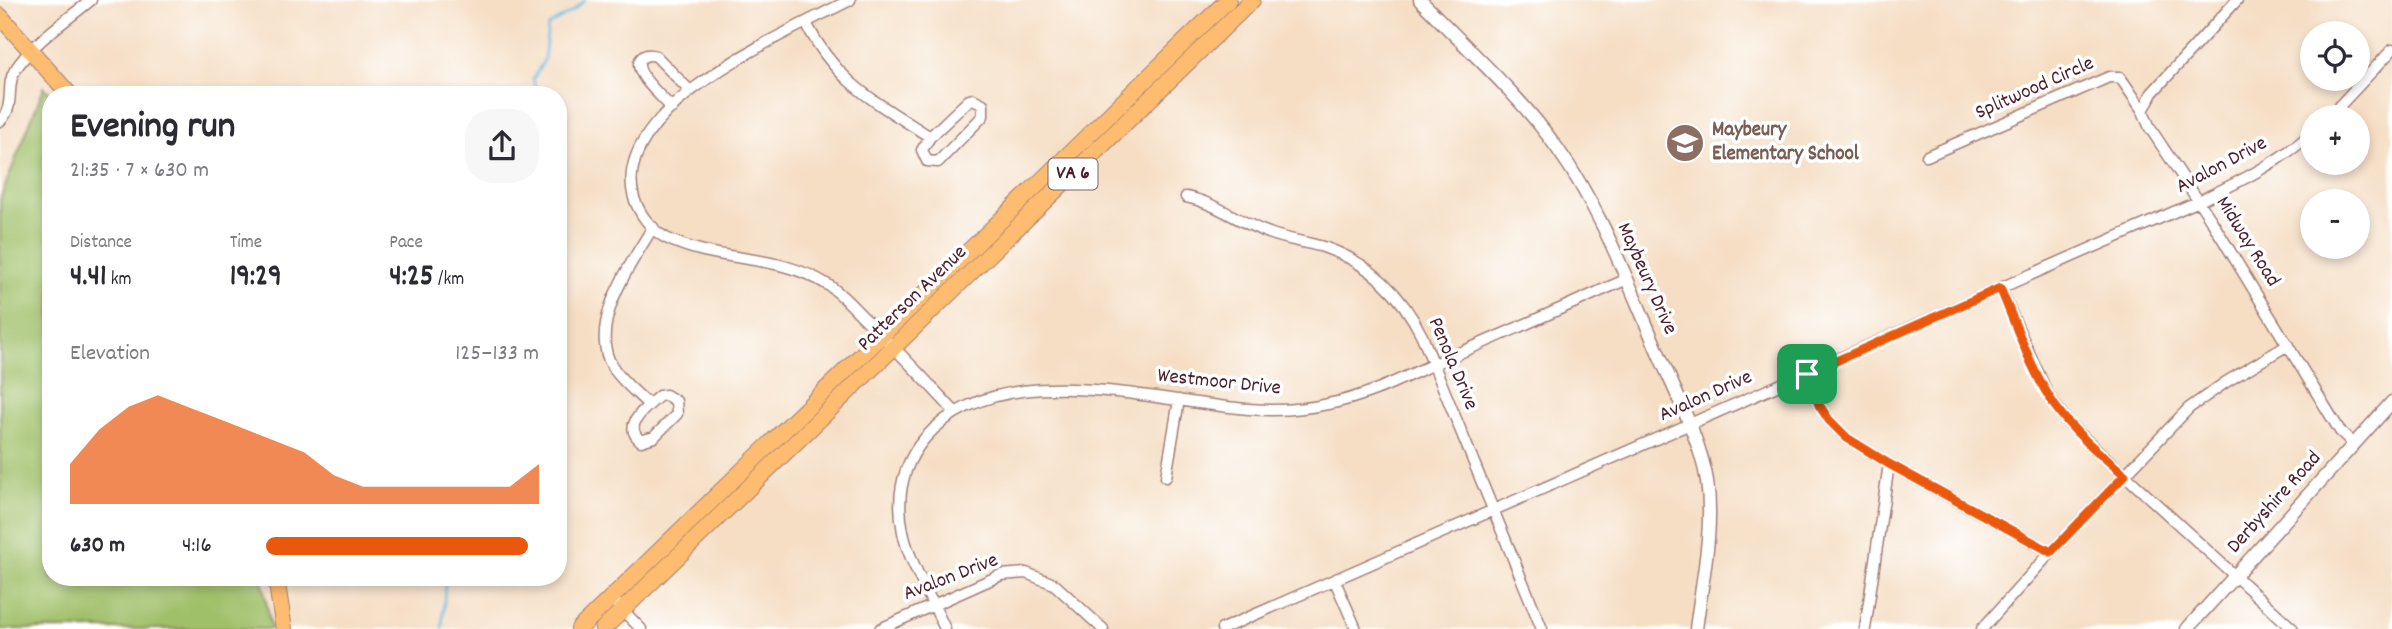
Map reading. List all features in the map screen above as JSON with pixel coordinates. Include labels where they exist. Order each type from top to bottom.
[{"type":"main road","name":"Patterson Avenue","points":[[579,629],[617,604],[888,341],[1228,0]]},
{"type":"main road","name":"Patterson Avenue","points":[[888,341],[1252,0]]},
{"type":"main road","points":[[0,16],[62,86]]},
{"type":"main road","points":[[276,586],[284,629]]},
{"type":"main road","name":"Patterson Avenue","points":[[603,629],[617,604]]},
{"type":"street","points":[[0,121],[8,111],[13,75],[31,51],[91,0]]},
{"type":"street","points":[[850,0],[724,66],[690,91],[642,143],[633,168],[632,192],[636,206],[664,237],[710,252],[794,267],[830,285],[955,412],[937,424],[917,448],[903,476],[899,505],[903,535],[945,629]]},
{"type":"street","name":"Maybeury Drive","points":[[1420,0],[1511,92],[1558,148],[1597,215],[1689,426],[1704,471],[1709,509],[1696,629]]},
{"type":"street","points":[[2143,111],[2152,93],[2237,0]]},
{"type":"street","points":[[806,23],[829,63],[848,82],[930,137]]},
{"type":"street","points":[[2340,105],[2392,50]]},
{"type":"street","points":[[672,108],[640,73],[642,58],[649,54],[659,57],[690,91]]},
{"type":"street","name":"Splitwood Circle","points":[[1927,156],[2109,77],[2120,77],[2143,111]]},
{"type":"street","points":[[977,99],[983,104],[983,116],[938,162],[930,163],[923,154],[924,146],[930,137],[969,100],[977,99]]},
{"type":"street","name":"Midway Road","points":[[2143,111],[2150,128],[2199,201],[2340,431],[2354,444]]},
{"type":"street","name":"Avalon Drive","points":[[1223,629],[2199,201],[2259,171],[2300,142]]},
{"type":"street","name":"Penola Drive","points":[[1186,197],[1206,200],[1270,234],[1326,248],[1357,262],[1390,288],[1406,308],[1422,336],[1542,629]]},
{"type":"street","points":[[649,405],[612,366],[606,351],[604,330],[620,285],[653,227]]},
{"type":"street","name":"Westmoor Drive","points":[[955,412],[1018,393],[1064,387],[1249,409],[1301,408],[1358,396],[1625,280]]},
{"type":"street","points":[[2000,288],[2055,406],[2080,435],[2293,629]]},
{"type":"street","points":[[1982,629],[2051,552],[2189,408],[2288,345]]},
{"type":"street","points":[[1807,374],[1814,395],[1829,420],[1847,438],[1889,464],[2051,552]]},
{"type":"street","points":[[666,395],[676,401],[678,410],[654,437],[641,441],[634,435],[634,422],[649,405],[659,396],[666,395]]},
{"type":"street","points":[[1166,477],[1179,400]]},
{"type":"street","name":"Derbyshire Road","points":[[2187,629],[2392,402]]},
{"type":"street","points":[[1865,629],[1889,464]]},
{"type":"street","name":"Avalon Drive","points":[[880,629],[1001,575],[1026,573],[1054,584],[1103,629]]},
{"type":"street","points":[[1335,581],[1356,629]]},
{"type":"street","points":[[617,604],[641,629]]},
{"type":"green space","points":[[42,92],[42,586],[263,586],[271,629],[0,629],[0,199]]},
{"type":"waterway","points":[[535,86],[533,79],[544,60],[548,26],[573,11],[585,0]]},
{"type":"waterway","points":[[442,629],[445,586]]},
{"type":"place","name":"Maybeury Elementary School","points":[[1685,143]]},
{"type":"route","points":[[2000,288],[2055,406],[2080,435],[2125,475],[2051,552],[1860,448],[1829,420],[1814,395],[1807,374],[2000,288]]}]
